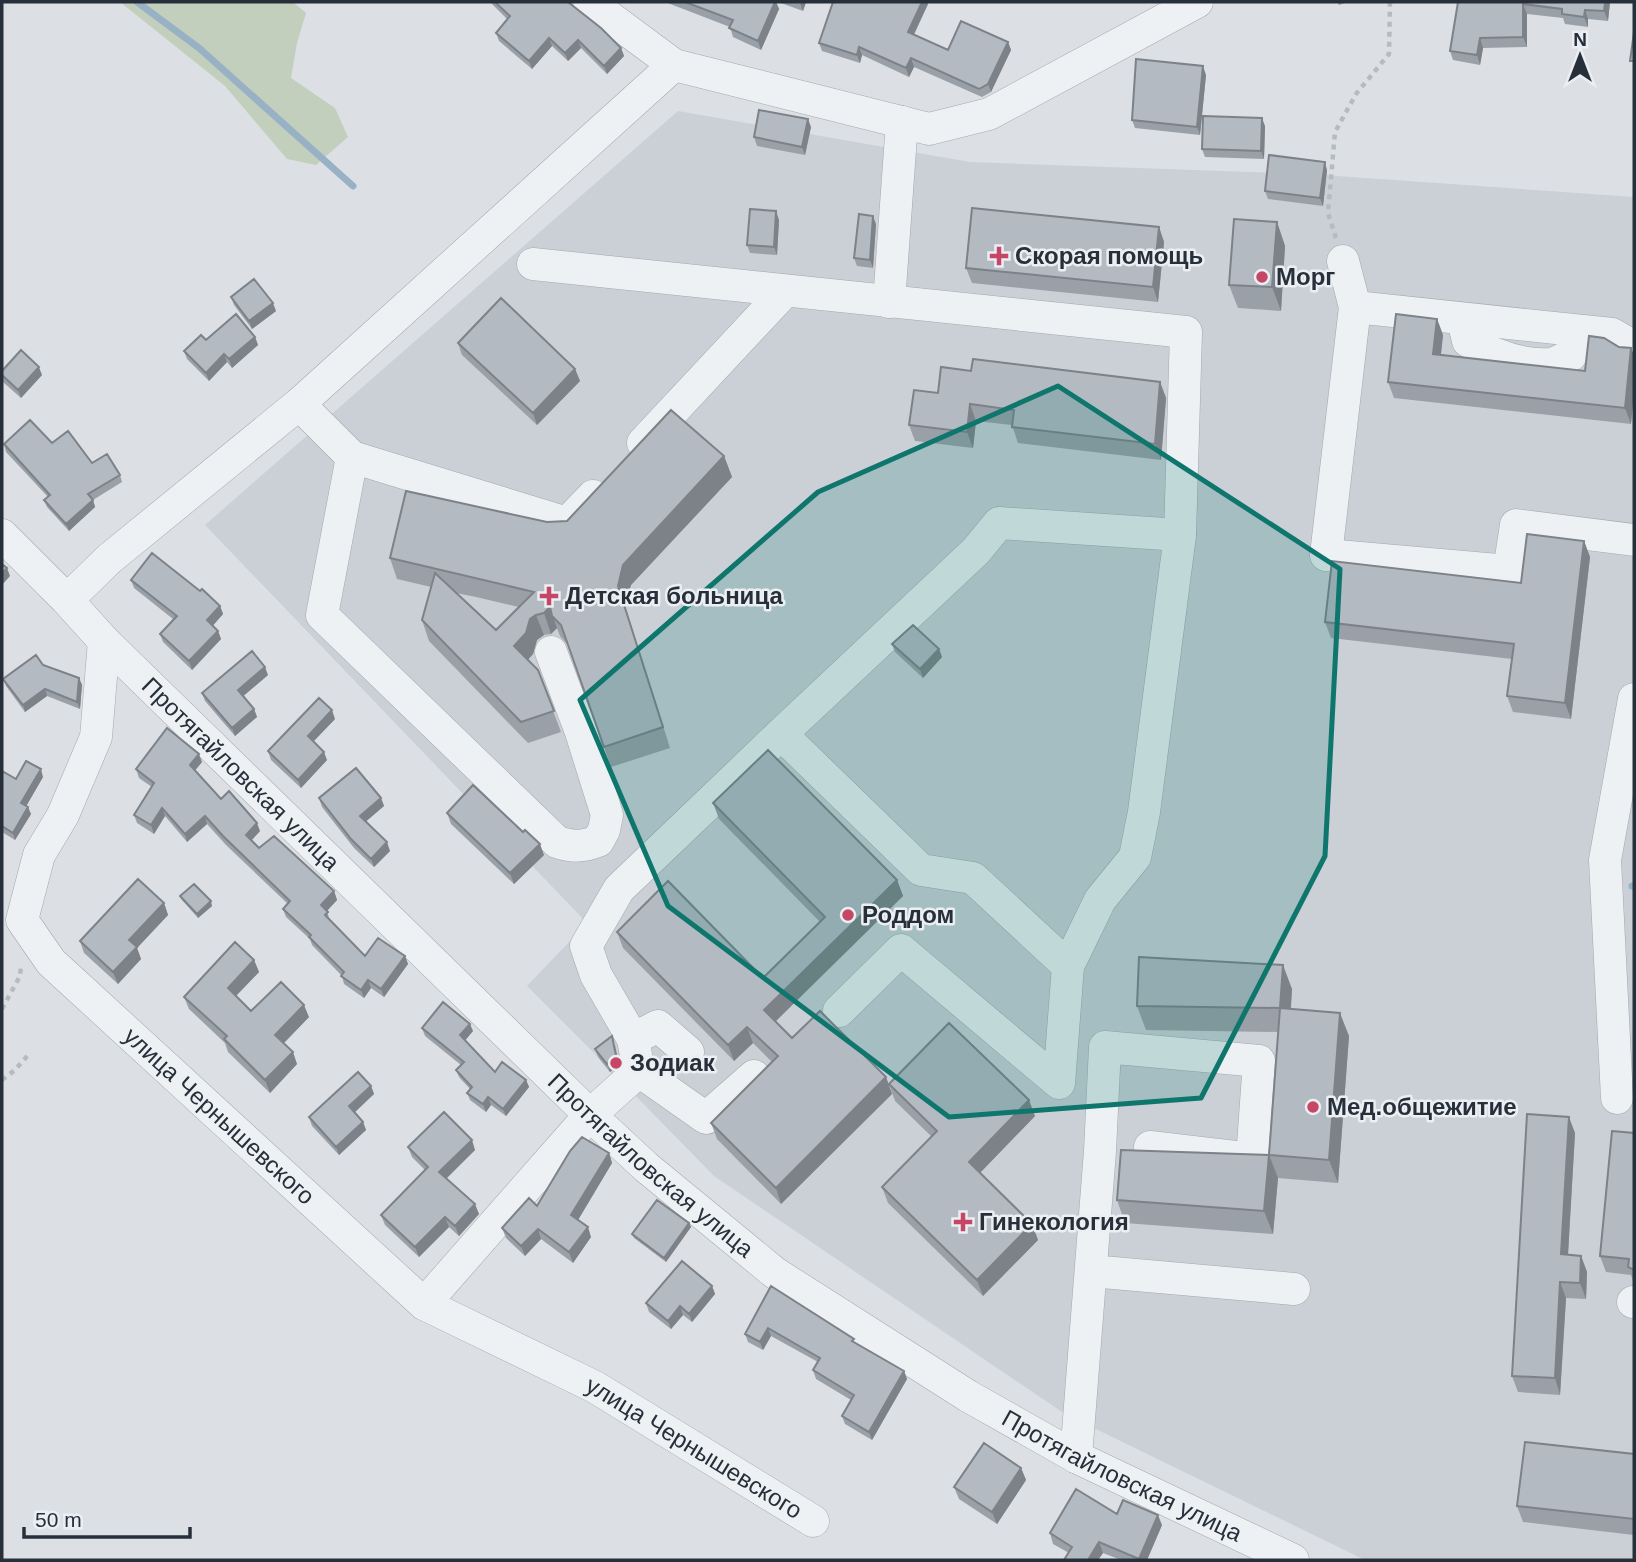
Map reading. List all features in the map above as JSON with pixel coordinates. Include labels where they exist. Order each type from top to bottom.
[{"type":"street","points":[[589,2],[674,65],[929,129],[989,114],[1197,2]]},
{"type":"street","points":[[68,600],[109,559],[299,404],[674,65]]},
{"type":"street","points":[[889,302],[902,122]]},
{"type":"street","points":[[1343,261],[1355,307],[1326,555],[1509,571],[1516,525],[1634,540]]},
{"type":"street","points":[[533,264],[1186,332],[1180,535],[1144,812],[1135,857],[1100,900],[1068,966],[1059,1083],[901,950],[839,1011]]},
{"type":"street","points":[[299,404],[352,457],[567,523],[784,292]]},
{"type":"street","points":[[1355,307],[1612,334],[1634,347]]},
{"type":"street","points":[[352,457],[322,615],[557,842],[571,846],[587,845],[598,841],[607,815],[581,732],[551,652]]},
{"type":"street","points":[[754,1076],[706,1118],[639,1071],[633,1039],[596,975],[586,946],[619,889],[976,551],[999,523],[1180,535]]},
{"type":"street","name":"Протягайловская улица","points":[[2,535],[68,600],[104,641],[590,1115],[646,1167],[775,1273],[968,1396],[1076,1457],[1293,1560]]},
{"type":"street","name":"улица Чернышевского","points":[[104,641],[96,737],[63,815],[39,855],[22,920],[51,962],[424,1304],[595,1387],[813,1521]]},
{"type":"street","points":[[1617,1098],[1605,860],[1634,699]]},
{"type":"street","points":[[781,734],[921,870],[973,878],[1068,966]]},
{"type":"street","points":[[633,1039],[658,1026],[688,1052]]},
{"type":"street","points":[[1076,1457],[1100,1151],[1105,1047],[1259,1061],[1252,1159],[1150,1147]]},
{"type":"street","points":[[424,1304],[590,1115],[639,1071]]},
{"type":"street","points":[[1091,1271],[1294,1289]]},
{"type":"path","points":[[1343,261],[1328,213],[1335,132],[1356,94],[1389,54],[1390,2]]},
{"type":"path","points":[[2,1009],[20,976]]},
{"type":"path","points":[[2,1080],[28,1055]]},
{"type":"highlighted area","points":[[1058,386],[1340,569],[1325,856],[1201,1098],[949,1117],[668,906],[580,700],[818,492]]},
{"type":"shaded area","points":[[678,111],[970,162],[1309,174],[1634,197],[1634,1560],[1365,1560],[1065,1414],[714,1176],[624,1084],[617,1081],[598,1057],[527,986],[587,923],[205,525]]},
{"type":"green space","points":[[120,2],[293,2],[306,13],[291,78],[335,108],[348,137],[316,165],[287,159],[225,86]]},
{"type":"building","points":[[495,2],[568,2],[621,48],[604,66],[578,40],[565,53],[549,38],[529,61],[496,33],[510,16]]},
{"type":"building","points":[[685,2],[775,2],[758,41],[729,28],[733,20]]},
{"type":"building","points":[[833,2],[922,2],[908,32],[948,50],[961,21],[1008,42],[988,84],[979,89],[911,58],[906,68],[859,47],[857,55],[819,43]]},
{"type":"building","points":[[1458,2],[1605,2],[1604,11],[1585,10],[1584,17],[1562,14],[1562,9],[1523,4],[1523,37],[1480,38],[1477,55],[1450,51]]},
{"type":"building","points":[[1634,32],[1634,61],[1630,61]]},
{"type":"building","points":[[1136,59],[1203,66],[1197,127],[1132,120]]},
{"type":"building","points":[[759,110],[808,119],[802,147],[754,137]]},
{"type":"building","points":[[1203,116],[1262,118],[1261,151],[1202,149]]},
{"type":"building","points":[[1269,155],[1325,162],[1320,198],[1265,191]]},
{"type":"building","points":[[972,208],[1159,227],[1153,287],[966,268]]},
{"type":"building","points":[[750,209],[776,211],[774,247],[747,245]]},
{"type":"building","points":[[859,214],[873,216],[870,260],[854,258]]},
{"type":"building","points":[[1234,219],[1277,222],[1272,287],[1229,285]]},
{"type":"building","points":[[254,279],[273,303],[249,321],[231,297]]},
{"type":"building","points":[[501,298],[575,369],[533,413],[458,343]]},
{"type":"building","points":[[236,314],[255,337],[229,359],[224,354],[206,373],[184,351],[201,335],[206,340]]},
{"type":"building","points":[[1396,314],[1437,319],[1433,354],[1585,371],[1589,336],[1604,338],[1619,347],[1631,348],[1625,408],[1388,382]]},
{"type":"building","points":[[21,350],[39,367],[18,390],[2,375],[2,371]]},
{"type":"building","points":[[973,359],[1160,382],[1155,444],[1012,427],[1014,410],[970,404],[967,432],[909,425],[914,390],[938,393],[941,367],[971,371]]},
{"type":"building","name":"Детская больница","points":[[671,410],[724,456],[623,565],[618,586],[663,727],[604,747],[561,625],[552,616],[550,607],[530,619],[526,633],[514,646],[538,670],[554,711],[521,722],[422,620],[435,573],[496,630],[534,592],[390,558],[406,491],[547,522],[567,521]]},
{"type":"building","points":[[30,420],[52,443],[68,431],[92,463],[107,454],[120,475],[88,494],[93,500],[66,524],[44,500],[50,495],[4,444]]},
{"type":"building","points":[[1527,534],[1584,541],[1565,703],[1507,696],[1514,644],[1325,622],[1332,561],[1521,583]]},
{"type":"building","points":[[152,553],[200,591],[202,589],[220,606],[207,620],[218,631],[189,661],[160,634],[177,616],[131,580]]},
{"type":"building","points":[[913,625],[939,649],[920,669],[892,644]]},
{"type":"building","points":[[252,651],[265,667],[238,690],[254,709],[232,728],[202,693]]},
{"type":"building","points":[[36,655],[43,665],[79,678],[77,702],[45,689],[23,705],[3,679]]},
{"type":"building","points":[[319,698],[332,710],[308,736],[324,752],[298,780],[268,751]]},
{"type":"building","points":[[167,728],[199,754],[190,765],[221,799],[229,791],[257,823],[246,835],[259,848],[274,836],[334,891],[321,905],[328,912],[325,915],[365,956],[378,938],[405,956],[381,989],[368,980],[361,990],[341,976],[344,972],[283,909],[290,901],[205,816],[185,834],[162,808],[151,825],[134,815],[154,783],[136,769]]},
{"type":"building","points":[[768,750],[897,880],[764,1010],[792,1038],[820,1011],[886,1077],[776,1188],[711,1123],[778,1056],[747,1027],[728,1045],[617,932],[668,881],[763,978],[825,917],[713,803]]},
{"type":"building","points":[[26,761],[41,769],[21,803],[28,807],[13,833],[2,826],[2,771],[16,779]]},
{"type":"building","points":[[356,768],[381,798],[360,816],[387,842],[371,859],[351,839],[319,798]]},
{"type":"building","points":[[473,785],[523,832],[525,830],[540,844],[510,873],[447,813]]},
{"type":"building","points":[[138,879],[164,903],[129,940],[137,947],[113,972],[80,941]]},
{"type":"building","points":[[194,884],[211,901],[197,914],[180,896]]},
{"type":"building","points":[[235,942],[254,960],[228,988],[251,1011],[281,982],[304,1005],[275,1035],[293,1052],[265,1080],[224,1039],[227,1036],[184,997]]},
{"type":"building","points":[[1139,957],[1283,965],[1280,1008],[1137,1006]]},
{"type":"building","points":[[443,1002],[470,1024],[460,1035],[495,1072],[502,1062],[526,1080],[503,1109],[488,1097],[483,1104],[467,1093],[472,1087],[456,1070],[464,1062],[422,1028]]},
{"type":"building","name":"Мед.общежитие","points":[[1280,1008],[1340,1013],[1329,1160],[1269,1155]]},
{"type":"building","points":[[949,1023],[1029,1100],[969,1162],[1032,1224],[977,1280],[882,1187],[937,1131],[889,1084]]},
{"type":"building","points":[[612,1036],[616,1056],[607,1064],[595,1049]]},
{"type":"building","points":[[358,1072],[371,1086],[349,1106],[363,1122],[336,1147],[309,1117]]},
{"type":"building","points":[[444,1112],[472,1140],[439,1172],[475,1204],[455,1226],[445,1217],[415,1247],[381,1215],[428,1167],[408,1147]]},
{"type":"building","points":[[1527,1114],[1569,1117],[1561,1254],[1581,1256],[1580,1283],[1560,1282],[1555,1378],[1512,1376]]},
{"type":"building","points":[[1612,1131],[1634,1133],[1634,1270],[1628,1267],[1629,1259],[1600,1256]]},
{"type":"building","points":[[582,1137],[609,1153],[571,1215],[588,1227],[569,1252],[538,1229],[521,1246],[502,1228],[529,1198],[537,1206],[570,1151]]},
{"type":"building","points":[[1121,1150],[1269,1155],[1264,1211],[1117,1200]]},
{"type":"building","points":[[657,1200],[689,1223],[664,1258],[632,1234]]},
{"type":"building","points":[[682,1261],[712,1286],[689,1314],[680,1306],[668,1321],[646,1303]]},
{"type":"building","points":[[771,1286],[854,1339],[852,1341],[904,1371],[869,1432],[842,1416],[854,1395],[813,1370],[820,1358],[768,1328],[760,1342],[745,1334]]},
{"type":"building","points":[[1525,1442],[1634,1454],[1634,1519],[1517,1506]]},
{"type":"building","points":[[984,1443],[1021,1468],[992,1512],[954,1487]]},
{"type":"building","points":[[1076,1489],[1117,1514],[1123,1500],[1158,1515],[1139,1559],[1099,1542],[1088,1560],[1064,1560],[1072,1547],[1050,1533]]},
{"type":"waterway","points":[[137,2],[199,48],[353,186]]},
{"type":"place","name":"Скорая помощь","points":[[999,256]]},
{"type":"place","name":"Морг","points":[[1262,277]]},
{"type":"place","name":"Детская больница","points":[[549,596]]},
{"type":"place","name":"Роддом","points":[[848,915]]},
{"type":"place","name":"Зодиак","points":[[616,1063]]},
{"type":"place","name":"Мед.общежитие","points":[[1313,1107]]},
{"type":"place","name":"Гинекология","points":[[963,1222]]}]
